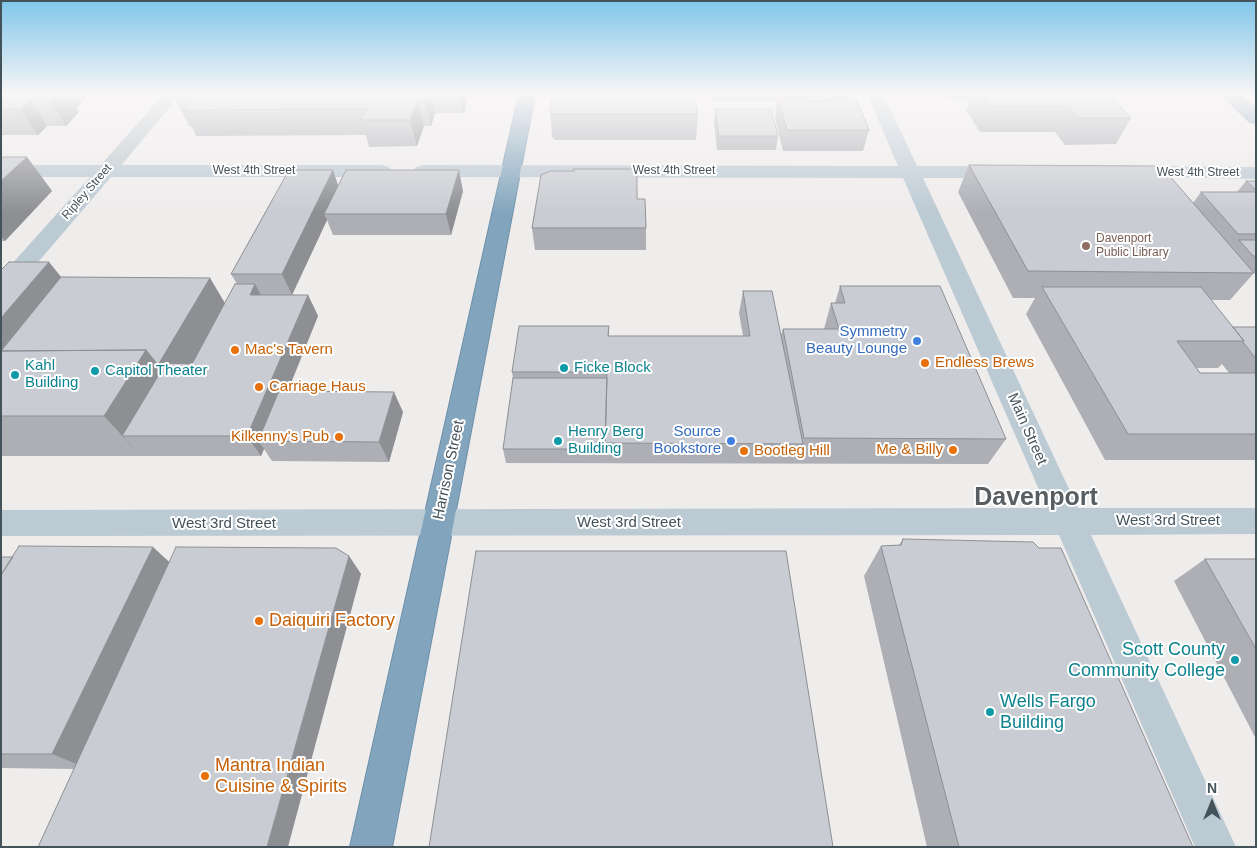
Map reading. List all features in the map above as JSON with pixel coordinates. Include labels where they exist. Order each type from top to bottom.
[{"type":"highway","name":"Harrison Street","points":[[371,847],[519,134]]},
{"type":"street","name":"Ripley Street","points":[[1,290],[139,134]]},
{"type":"street","name":"Main Street","points":[[893,134],[1216,847]]},
{"type":"street","name":"West 4th Street","points":[[1,171],[1026,172]]},
{"type":"street","name":"West 4th Street","points":[[1114,172],[1256,173]]},
{"type":"street","name":"West 3rd Street","points":[[1,523],[437,524],[1256,520]]},
{"type":"building","points":[[719,134],[777,134],[778,136],[719,136]]},
{"type":"building","points":[[1,157],[27,157],[1,181]]},
{"type":"building","name":"Davenport Public Library","points":[[969,165],[1161,166],[1254,273],[1028,271]]},
{"type":"building","points":[[574,169],[637,169],[637,199],[645,199],[646,228],[532,228],[541,175],[550,171],[574,171]]},
{"type":"building","points":[[289,170],[333,170],[282,274],[231,274]]},
{"type":"building","points":[[346,170],[459,170],[446,214],[324,214]]},
{"type":"building","points":[[1246,181],[1256,181],[1256,190]]},
{"type":"building","points":[[1201,192],[1256,192],[1256,234],[1238,234]]},
{"type":"building","points":[[1239,240],[1256,240],[1256,256],[1253,256]]},
{"type":"building","points":[[9,262],[49,262],[1,318],[1,270]]},
{"type":"building","points":[[61,277],[210,278],[158,365],[146,350],[1,351]]},
{"type":"building","points":[[235,284],[255,284],[250,295],[308,295],[247,436],[122,436],[166,363],[192,364]]},
{"type":"building","points":[[840,286],[940,286],[1006,439],[804,438],[783,329],[839,329],[831,303],[845,303]]},
{"type":"building","points":[[1042,287],[1201,287],[1244,341],[1177,341],[1200,373],[1256,373],[1256,434],[1128,434]]},
{"type":"building","points":[[743,291],[772,291],[803,444],[605,443],[607,372],[512,372],[519,326],[609,326],[608,336],[750,336]]},
{"type":"building","points":[[1233,327],[1256,327],[1256,359],[1244,341]]},
{"type":"building","points":[[146,350],[104,416],[1,416],[1,351]]},
{"type":"building","points":[[513,378],[607,378],[605,449],[503,449]]},
{"type":"building","points":[[279,391],[394,392],[379,442],[258,441]]},
{"type":"building","name":"Wells Fargo Building","points":[[903,539],[1033,542],[1039,548],[1061,548],[1193,847],[959,847],[881,546],[901,545]]},
{"type":"building","points":[[19,546],[153,547],[52,754],[1,754],[1,575]]},
{"type":"building","points":[[176,547],[336,548],[349,556],[267,847],[38,847]]},
{"type":"building","points":[[476,551],[786,551],[833,847],[429,847]]},
{"type":"building","points":[[1,557],[13,557],[1,575]]},
{"type":"building","points":[[1205,559],[1256,559],[1256,649]]},
{"type":"place","name":"Davenport Public Library","points":[[1086,246]]},
{"type":"place","name":"Symmetry Beauty Lounge","points":[[917,341]]},
{"type":"place","name":"Mac's Tavern","points":[[235,350]]},
{"type":"place","name":"Endless Brews","points":[[925,363]]},
{"type":"place","name":"Ficke Block","points":[[564,368]]},
{"type":"place","name":"Capitol Theater","points":[[95,371]]},
{"type":"place","name":"Kahl Building","points":[[15,375]]},
{"type":"place","name":"Carriage Haus","points":[[259,387]]},
{"type":"place","name":"Kilkenny's Pub","points":[[339,437]]},
{"type":"place","name":"Henry Berg Building","points":[[558,441]]},
{"type":"place","name":"Source Bookstore","points":[[731,441]]},
{"type":"place","name":"Me & Billy","points":[[953,450]]},
{"type":"place","name":"Bootleg Hill","points":[[744,451]]},
{"type":"place","name":"Daiquiri Factory","points":[[259,621]]},
{"type":"place","name":"Scott County Community College","points":[[1235,660]]},
{"type":"place","name":"Wells Fargo Building","points":[[990,712]]},
{"type":"place","name":"Mantra Indian Cuisine & Spirits","points":[[205,776]]},
{"type":"district","name":"Davenport","points":[[1036,498]]}]
